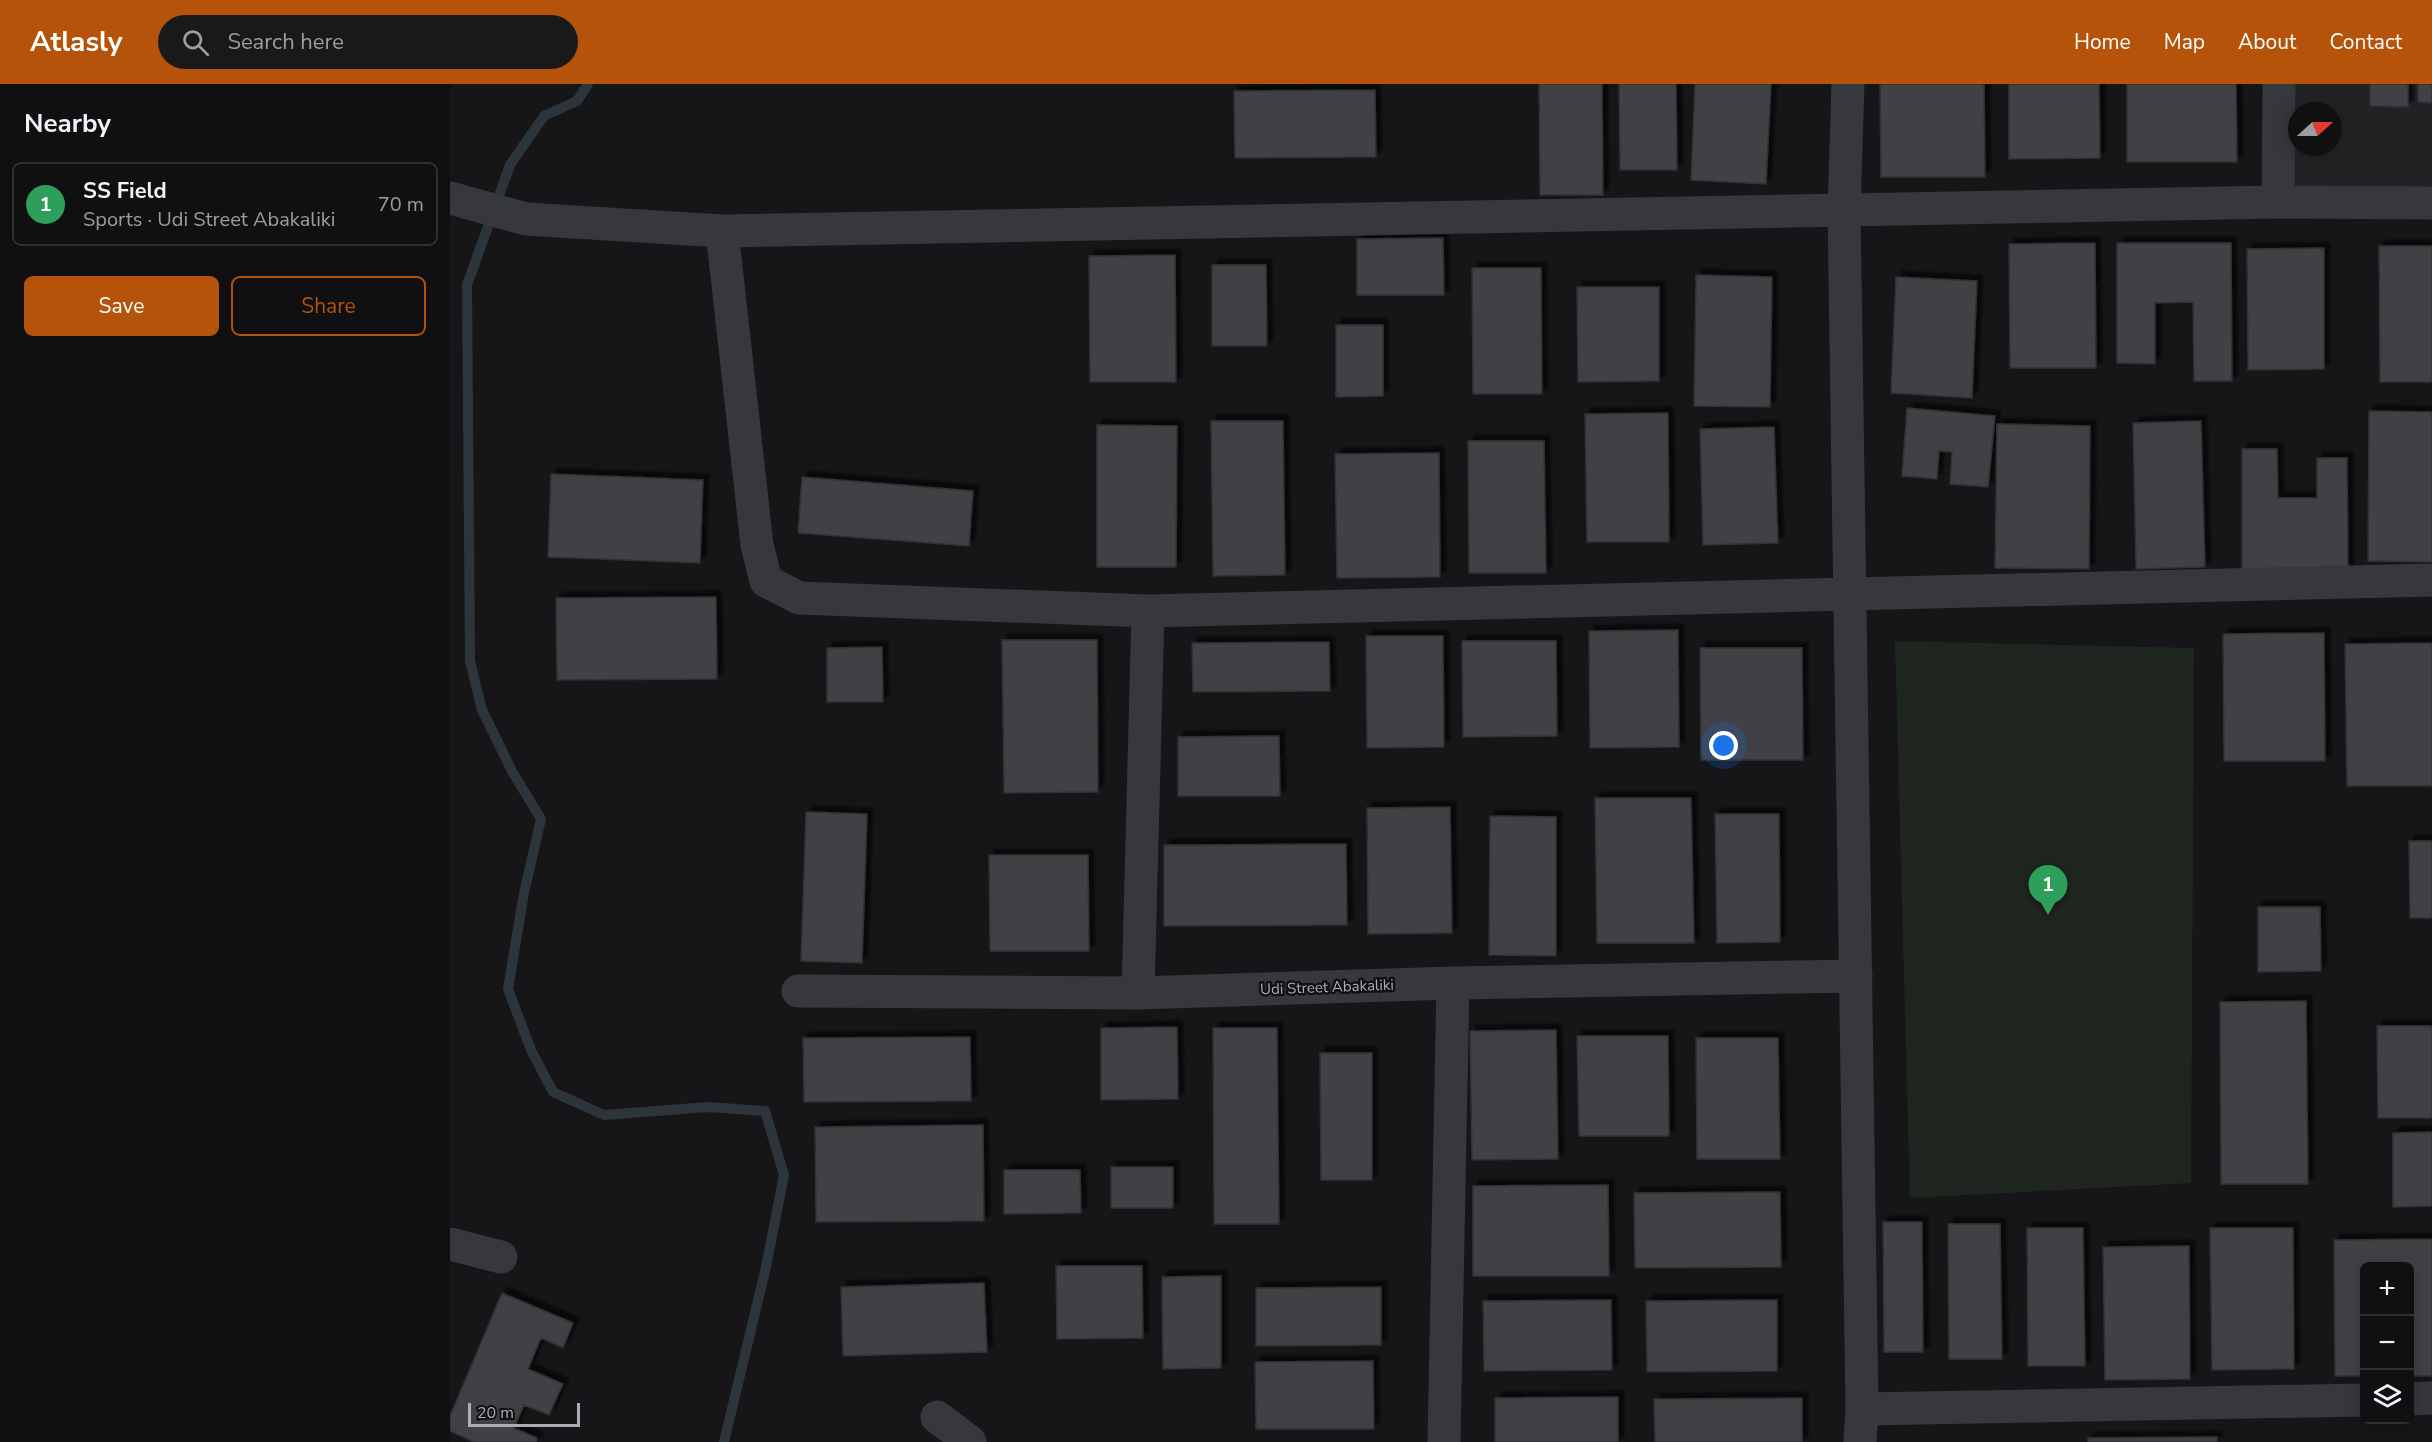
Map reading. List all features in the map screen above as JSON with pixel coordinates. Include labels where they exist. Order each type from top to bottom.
[{"type":"street","points":[[1848,84],[1844,209],[1862,1409],[1860,1442]]},
{"type":"street","points":[[2278,201],[2279,84]]},
{"type":"street","points":[[453,198],[526,219],[722,231],[2278,201],[2432,203]]},
{"type":"street","points":[[722,231],[757,545],[766,581],[799,598],[1148,611],[2432,580]]},
{"type":"street","points":[[1138,993],[1148,611]]},
{"type":"street","name":"Udi Street Abakaliki","points":[[798,990],[1138,993],[1453,983],[1856,976]]},
{"type":"street","points":[[1444,1442],[1453,983]]},
{"type":"street","points":[[450,1244],[501,1257]]},
{"type":"street","points":[[2414,1399],[2432,1398]]},
{"type":"street","points":[[1862,1409],[2360,1400]]},
{"type":"street","points":[[938,1417],[970,1442]]},
{"type":"shaded area","points":[[2291,84],[2432,84],[2432,195],[2293,196],[2292,156],[2342,156],[2342,102],[2291,102]]},
{"type":"shaded area","points":[[1895,641],[2194,648],[2191,1183],[1910,1198]]},
{"type":"building","points":[[1539,84],[1602,84],[1603,195],[1540,195]]},
{"type":"building","points":[[1619,84],[1676,84],[1677,170],[1620,170]]},
{"type":"building","points":[[1695,84],[1771,84],[1766,184],[1691,180]]},
{"type":"building","points":[[1880,84],[1984,84],[1985,177],[1881,177]]},
{"type":"building","points":[[2009,84],[2099,84],[2100,158],[2009,159]]},
{"type":"building","points":[[2127,84],[2236,84],[2237,162],[2127,162]]},
{"type":"building","points":[[2370,84],[2408,84],[2408,107],[2370,106]]},
{"type":"building","points":[[2418,84],[2432,84],[2432,103],[2418,102]]},
{"type":"building","points":[[1375,90],[1376,157],[1235,158],[1234,91]]},
{"type":"building","points":[[1443,238],[1444,295],[1357,295],[1357,239]]},
{"type":"building","points":[[2095,243],[2096,368],[2010,368],[2009,244]]},
{"type":"building","points":[[2117,243],[2231,243],[2232,381],[2194,381],[2193,302],[2155,303],[2155,364],[2117,363]]},
{"type":"building","points":[[2379,246],[2432,246],[2432,382],[2380,382]]},
{"type":"building","points":[[2324,248],[2324,369],[2248,370],[2247,249]]},
{"type":"building","points":[[1175,255],[1176,382],[1090,382],[1089,256]]},
{"type":"building","points":[[1212,265],[1266,265],[1267,346],[1212,346]]},
{"type":"building","points":[[1472,268],[1541,268],[1542,394],[1473,394]]},
{"type":"building","points":[[1696,275],[1772,277],[1770,407],[1694,406]]},
{"type":"building","points":[[1896,277],[1977,281],[1972,398],[1891,393]]},
{"type":"building","points":[[1577,287],[1659,287],[1659,381],[1578,382]]},
{"type":"building","points":[[1336,325],[1383,325],[1383,396],[1336,397]]},
{"type":"building","points":[[1907,408],[1995,416],[1988,487],[1950,484],[1952,452],[1939,451],[1937,479],[1902,476]]},
{"type":"building","points":[[2369,411],[2432,412],[2432,562],[2368,561]]},
{"type":"building","points":[[1668,413],[1669,542],[1587,542],[1585,414]]},
{"type":"building","points":[[1211,421],[1283,421],[1285,575],[1213,576]]},
{"type":"building","points":[[2201,421],[2205,567],[2136,569],[2133,423]]},
{"type":"building","points":[[1997,424],[2090,426],[2089,569],[1995,568]]},
{"type":"building","points":[[1097,425],[1177,426],[1176,567],[1097,567]]},
{"type":"building","points":[[1774,427],[1778,543],[1703,545],[1700,429]]},
{"type":"building","points":[[1468,441],[1544,441],[1546,573],[1469,573]]},
{"type":"building","points":[[2242,449],[2277,449],[2278,498],[2317,498],[2317,458],[2347,458],[2348,570],[2242,570]]},
{"type":"building","points":[[1439,453],[1440,577],[1337,578],[1335,454]]},
{"type":"building","points":[[551,474],[703,480],[700,563],[548,557]]},
{"type":"building","points":[[802,477],[973,491],[969,546],[798,533]]},
{"type":"building","points":[[716,597],[717,679],[557,680],[556,598]]},
{"type":"building","points":[[1678,630],[1679,747],[1590,748],[1589,631]]},
{"type":"building","points":[[2324,633],[2325,761],[2224,761],[2223,634]]},
{"type":"building","points":[[1366,636],[1443,636],[1444,747],[1367,748]]},
{"type":"building","points":[[1002,640],[1097,640],[1098,792],[1004,793]]},
{"type":"building","points":[[1462,641],[1556,641],[1557,736],[1463,737]]},
{"type":"building","points":[[1329,642],[1330,691],[1193,692],[1192,643]]},
{"type":"building","points":[[2432,643],[2432,786],[2347,786],[2345,644]]},
{"type":"building","points":[[882,647],[883,702],[827,702],[827,648]]},
{"type":"building","points":[[1700,648],[1802,648],[1803,760],[1701,760]]},
{"type":"building","points":[[1279,736],[1280,796],[1178,796],[1178,737]]},
{"type":"building","points":[[1595,798],[1691,798],[1694,943],[1597,943]]},
{"type":"building","points":[[1450,807],[1452,933],[1368,934],[1367,808]]},
{"type":"building","points":[[806,812],[867,814],[862,963],[801,961]]},
{"type":"building","points":[[1715,814],[1779,814],[1780,942],[1717,943]]},
{"type":"building","points":[[1490,816],[1556,817],[1556,956],[1489,955]]},
{"type":"building","points":[[2409,841],[2432,841],[2432,918],[2410,918]]},
{"type":"building","points":[[1346,844],[1347,925],[1164,926],[1164,845]]},
{"type":"building","points":[[989,855],[1088,855],[1089,951],[990,951]]},
{"type":"building","points":[[2258,907],[2320,907],[2321,971],[2258,972]]},
{"type":"building","points":[[2306,1001],[2308,1184],[2221,1184],[2220,1002]]},
{"type":"building","points":[[2377,1026],[2432,1026],[2432,1118],[2378,1118]]},
{"type":"building","points":[[1177,1027],[1178,1099],[1101,1100],[1101,1028]]},
{"type":"building","points":[[1213,1028],[1277,1028],[1279,1224],[1214,1224]]},
{"type":"building","points":[[1556,1030],[1558,1159],[1472,1160],[1470,1031]]},
{"type":"building","points":[[1577,1036],[1668,1036],[1669,1136],[1579,1136]]},
{"type":"building","points":[[970,1037],[971,1101],[804,1102],[803,1038]]},
{"type":"building","points":[[1696,1038],[1778,1038],[1780,1159],[1697,1159]]},
{"type":"building","points":[[1320,1053],[1372,1053],[1372,1180],[1321,1180]]},
{"type":"building","points":[[983,1125],[984,1221],[816,1222],[815,1127]]},
{"type":"building","points":[[2432,1132],[2432,1206],[2393,1207],[2393,1133]]},
{"type":"building","points":[[1111,1167],[1173,1167],[1173,1208],[1111,1208]]},
{"type":"building","points":[[1004,1170],[1080,1170],[1081,1213],[1004,1214]]},
{"type":"building","points":[[1608,1185],[1609,1276],[1473,1276],[1473,1186]]},
{"type":"building","points":[[1780,1192],[1781,1267],[1635,1268],[1634,1193]]},
{"type":"building","points":[[1883,1222],[1922,1222],[1923,1352],[1884,1352]]},
{"type":"building","points":[[1948,1224],[2000,1224],[2002,1359],[1949,1359]]},
{"type":"building","points":[[2027,1228],[2083,1228],[2085,1366],[2028,1366]]},
{"type":"building","points":[[2210,1228],[2293,1228],[2294,1369],[2212,1370]]},
{"type":"building","points":[[2432,1239],[2432,1376],[2414,1376],[2414,1262],[2360,1262],[2360,1376],[2335,1376],[2334,1240]]},
{"type":"building","points":[[2189,1246],[2190,1379],[2105,1380],[2103,1247]]},
{"type":"building","points":[[1056,1266],[1142,1266],[1143,1338],[1057,1339]]},
{"type":"building","points":[[1221,1276],[1221,1368],[1163,1369],[1162,1277]]},
{"type":"building","points":[[984,1283],[987,1352],[843,1356],[841,1287]]},
{"type":"building","points":[[1381,1287],[1381,1345],[1256,1346],[1256,1288]]},
{"type":"building","points":[[502,1293],[573,1323],[563,1348],[541,1338],[528,1369],[563,1384],[549,1415],[524,1405],[514,1428],[537,1438],[536,1442],[474,1442],[450,1431],[450,1416]]},
{"type":"building","points":[[1611,1300],[1612,1370],[1484,1371],[1483,1301]]},
{"type":"building","points":[[1777,1300],[1777,1371],[1647,1372],[1646,1301]]},
{"type":"building","points":[[1373,1361],[1374,1429],[1256,1429],[1255,1362]]},
{"type":"building","points":[[1618,1397],[1618,1442],[1495,1442],[1495,1398]]},
{"type":"building","points":[[1802,1398],[1802,1442],[1655,1442],[1654,1399]]},
{"type":"building","points":[[2217,1437],[2217,1442],[2088,1442],[2088,1438]]},
{"type":"waterway","points":[[588,84],[577,101],[544,116],[510,165],[467,285],[470,661],[482,710],[513,773],[541,819],[524,893],[508,989],[531,1050],[553,1092],[604,1115],[708,1107],[765,1111],[784,1175],[766,1267],[724,1442]]},
{"type":"place","name":"SS Field","points":[[2048,915]]}]
